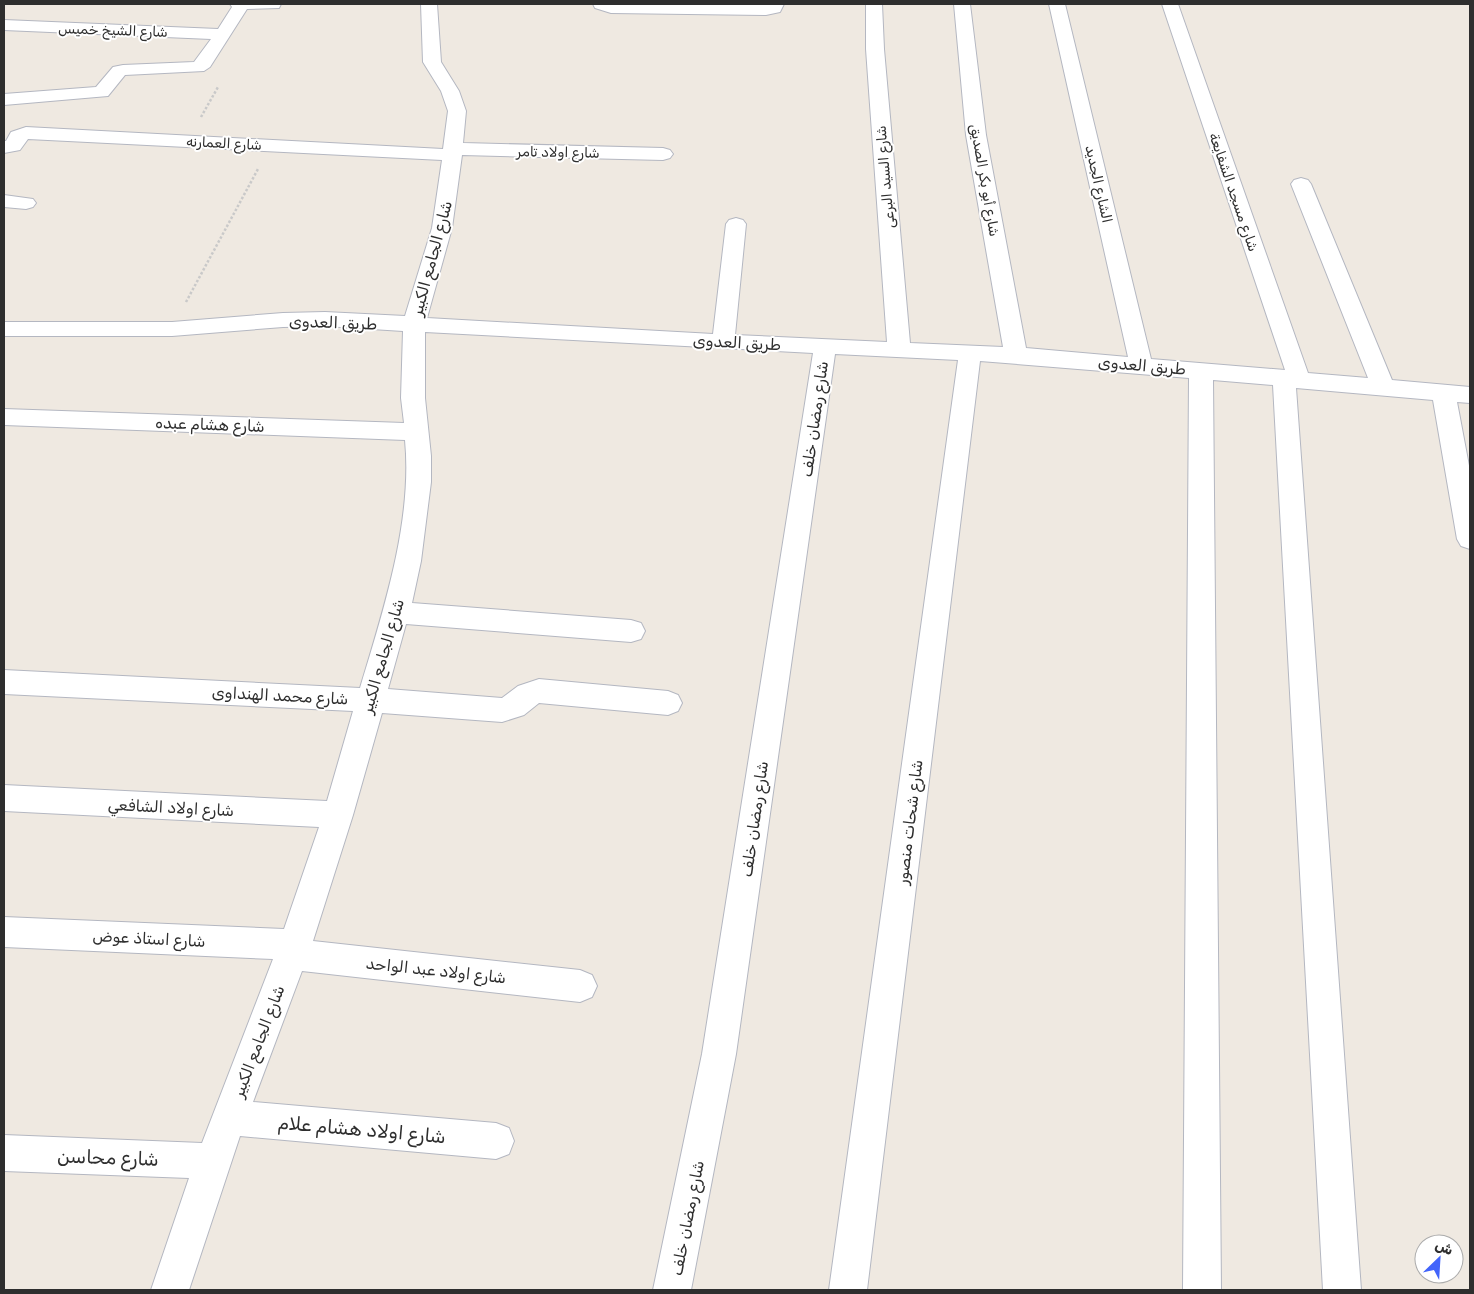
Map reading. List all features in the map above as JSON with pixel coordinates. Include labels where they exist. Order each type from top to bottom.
[{"type":"street","points":[[238,4],[273,4]]},
{"type":"street","points":[[4,100],[102,92],[119,71],[123,70],[198,67],[204,63],[242,4]]},
{"type":"street","name":"شارع الجامع الكبير","points":[[170,1290],[213,1161],[293,949],[338,814],[396,612],[408,561],[416,506],[419,456],[412,366],[414,325],[442,228],[457,111],[450,91],[432,62],[429,4]]},
{"type":"street","points":[[602,4],[614,8],[771,7]]},
{"type":"street","name":"شارع السيد البرعى","points":[[874,4],[875,49],[899,350]]},
{"type":"street","name":"شارع أبو بكر الصديق","points":[[962,4],[976,136],[1016,355]]},
{"type":"street","name":"الشارع الجديد","points":[[1057,4],[1140,365]]},
{"type":"street","name":"شارع مسجد الشفايعة","points":[[1170,4],[1291,379],[1342,1290]]},
{"type":"street","name":"شارع الشيخ خميس","points":[[4,26],[222,34]]},
{"type":"street","name":"شارع العمارنه","points":[[4,147],[14,145],[18,136],[26,133],[271,146],[452,152]]},
{"type":"street","name":"شارع اولاد تامر","points":[[452,152],[663,154]]},
{"type":"street","points":[[1301,184],[1384,387]]},
{"type":"street","points":[[4,201],[26,203]]},
{"type":"street","points":[[723,342],[736,224]]},
{"type":"street","name":"طريق العدوى","points":[[4,329],[172,329],[304,319],[723,342],[1016,355],[1470,395]]},
{"type":"street","name":"شارع رمضان خلف","points":[[672,1290],[720,1054],[825,346]]},
{"type":"street","name":"شارع شحات منصور","points":[[848,1290],[970,354]]},
{"type":"street","points":[[1201,371],[1202,1290]]},
{"type":"street","points":[[1444,392],[1470,538]]},
{"type":"street","name":"شارع هشام عبده","points":[[4,416],[416,432]]},
{"type":"street","points":[[396,612],[631,631]]},
{"type":"street","name":"شارع محمد الهنداوى","points":[[4,682],[370,700],[502,710],[514,708],[531,692],[539,690],[668,704]]},
{"type":"street","name":"شارع اولاد الشافعي","points":[[4,798],[338,814]]},
{"type":"street","name":"شارع استاذ عوض","points":[[4,932],[293,949]]},
{"type":"street","name":"شارع اولاد عبد الواحد","points":[[293,949],[580,986]]},
{"type":"street","name":"شارع اولاد هشام علام","points":[[229,1117],[496,1141]]},
{"type":"street","name":"شارع محاسن","points":[[4,1154],[213,1161]]},
{"type":"path","points":[[187,141],[218,87]]},
{"type":"path","points":[[172,329],[271,146]]}]
